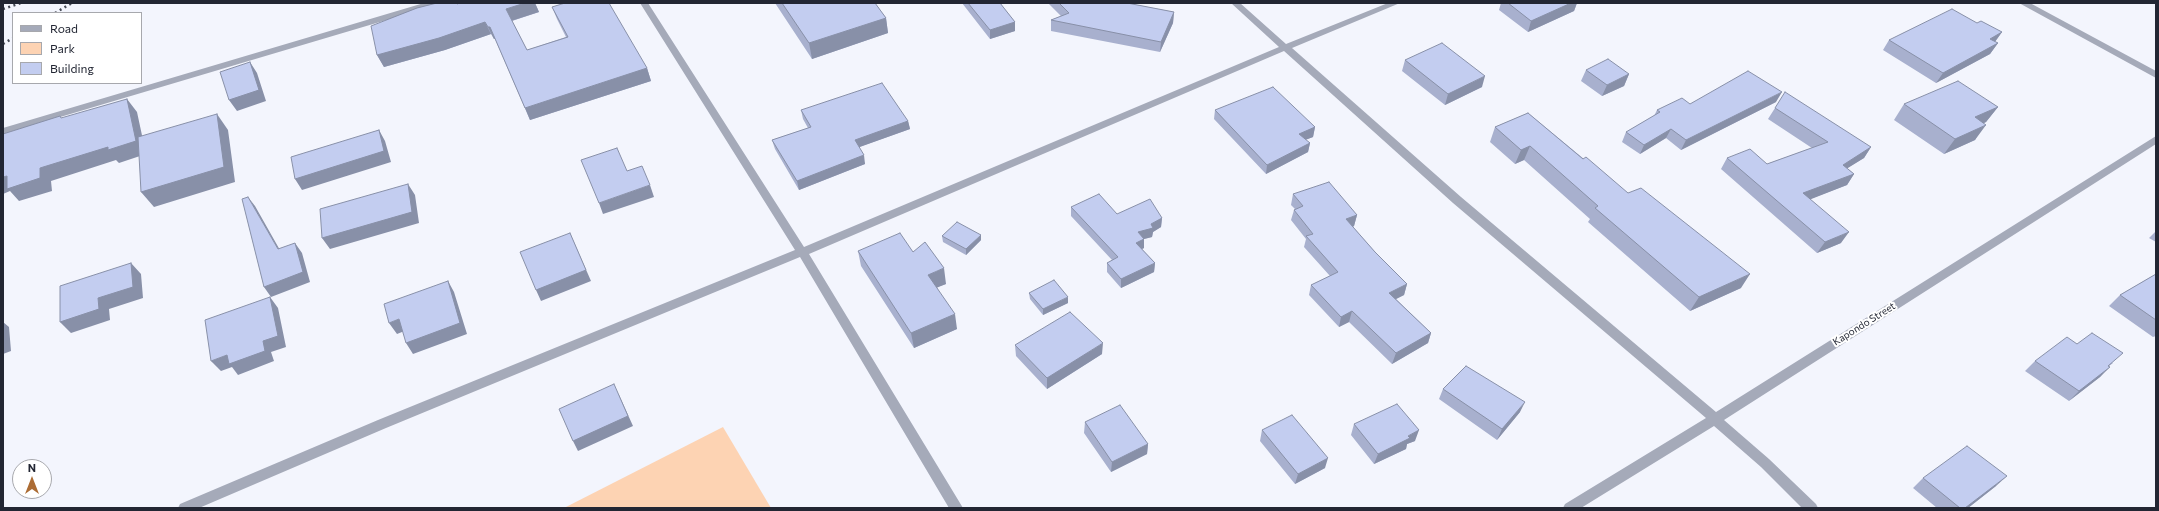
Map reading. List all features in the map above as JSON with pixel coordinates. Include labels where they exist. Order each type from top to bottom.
[{"type":"street","points":[[3,131],[434,3]]},
{"type":"street","points":[[644,3],[802,252],[956,508]]},
{"type":"street","points":[[1235,3],[1457,200],[1715,419],[1765,463],[1811,508]]},
{"type":"street","points":[[185,508],[440,400],[802,252],[1284,48],[1396,3]]},
{"type":"street","points":[[2023,3],[2156,75]]},
{"type":"street","name":"Kapondo Street","points":[[1570,508],[1715,419],[2156,139]]},
{"type":"green space","points":[[723,427],[771,508],[564,508]]},
{"type":"building","points":[[437,3],[525,3],[506,9],[527,50],[568,37],[552,7],[565,3],[609,3],[647,68],[525,108],[490,27],[488,27],[485,22],[439,38],[377,55],[371,26],[417,8]]},
{"type":"building","points":[[782,3],[875,3],[886,18],[809,43]]},
{"type":"building","points":[[968,3],[1000,3],[1015,22],[990,30]]},
{"type":"building","points":[[1059,3],[1127,3],[1174,12],[1161,42],[1051,20],[1069,13]]},
{"type":"building","points":[[1508,3],[1571,3],[1531,21]]},
{"type":"building","points":[[1952,9],[1977,23],[1981,21],[2002,32],[1990,39],[1998,43],[1943,73],[1889,40]]},
{"type":"building","points":[[1442,43],[1485,76],[1448,94],[1405,60]]},
{"type":"building","points":[[1608,59],[1629,74],[1607,85],[1586,70]]},
{"type":"building","points":[[250,62],[259,90],[229,100],[220,72]]},
{"type":"building","points":[[1748,71],[1782,92],[1686,140],[1671,129],[1644,145],[1626,132],[1660,112],[1657,110],[1682,98],[1690,104]]},
{"type":"building","points":[[1958,81],[1998,107],[1975,117],[1986,125],[1955,139],[1904,104]]},
{"type":"building","points":[[882,83],[908,121],[855,140],[864,155],[797,181],[772,140],[811,127],[801,110]]},
{"type":"building","points":[[1273,87],[1315,127],[1299,134],[1310,143],[1267,165],[1215,110]]},
{"type":"building","points":[[1785,92],[1871,147],[1843,165],[1854,174],[1803,193],[1849,232],[1825,242],[1727,158],[1750,149],[1767,164],[1828,142],[1775,108]]},
{"type":"building","points":[[127,99],[136,141],[108,150],[108,147],[40,168],[40,178],[7,189],[7,176],[3,177],[3,134],[60,116],[61,118]]},
{"type":"building","points":[[1528,113],[1583,159],[1586,157],[1628,193],[1641,188],[1750,274],[1699,297],[1595,208],[1598,206],[1530,146],[1521,150],[1495,127]]},
{"type":"building","points":[[217,114],[224,167],[141,192],[138,137]]},
{"type":"building","points":[[379,130],[384,151],[295,179],[291,157]]},
{"type":"building","points":[[617,148],[627,171],[642,166],[650,185],[599,203],[581,160]]},
{"type":"building","points":[[1329,182],[1357,215],[1346,219],[1375,252],[1407,284],[1389,293],[1431,333],[1396,353],[1352,311],[1341,317],[1311,285],[1338,272],[1306,236],[1313,234],[1294,210],[1303,206],[1293,194]]},
{"type":"building","points":[[408,184],[412,212],[322,238],[320,209]]},
{"type":"building","points":[[1099,194],[1117,214],[1150,199],[1162,218],[1151,224],[1153,228],[1138,232],[1144,239],[1136,243],[1155,263],[1121,279],[1107,263],[1118,257],[1071,207]]},
{"type":"building","points":[[248,197],[278,249],[295,243],[303,272],[264,287],[242,199]]},
{"type":"building","points":[[957,222],[981,235],[966,249],[942,236]]},
{"type":"building","points":[[570,233],[586,270],[536,290],[520,252]]},
{"type":"building","points":[[900,233],[913,252],[925,242],[944,268],[928,275],[955,314],[911,333],[858,251]]},
{"type":"building","points":[[131,263],[133,287],[98,298],[99,309],[60,322],[60,286]]},
{"type":"building","points":[[2156,274],[2156,320],[2120,295]]},
{"type":"building","points":[[1054,280],[1068,297],[1043,309],[1029,293]]},
{"type":"building","points":[[448,281],[460,323],[406,343],[399,319],[389,323],[384,304]]},
{"type":"building","points":[[270,297],[278,336],[263,341],[265,351],[229,364],[227,355],[211,361],[205,320]]},
{"type":"building","points":[[1070,312],[1103,343],[1047,378],[1015,345]]},
{"type":"building","points":[[2092,333],[2123,353],[2108,366],[2110,367],[2079,391],[2035,361],[2067,337],[2077,344]]},
{"type":"building","points":[[1466,366],[1525,402],[1502,429],[1443,389]]},
{"type":"building","points":[[614,384],[628,416],[573,441],[559,409]]},
{"type":"building","points":[[1397,404],[1419,430],[1408,436],[1410,438],[1378,454],[1354,424]]},
{"type":"building","points":[[1120,405],[1148,444],[1112,462],[1085,422]]},
{"type":"building","points":[[1292,415],[1328,458],[1298,474],[1262,430]]},
{"type":"building","points":[[1967,446],[2007,476],[1965,508],[1960,508],[1923,478]]},
{"type":"railway","points":[[3,9],[21,3]]},
{"type":"railway","points":[[57,12],[72,3]]},
{"type":"railway","points":[[3,44],[12,39]]}]
